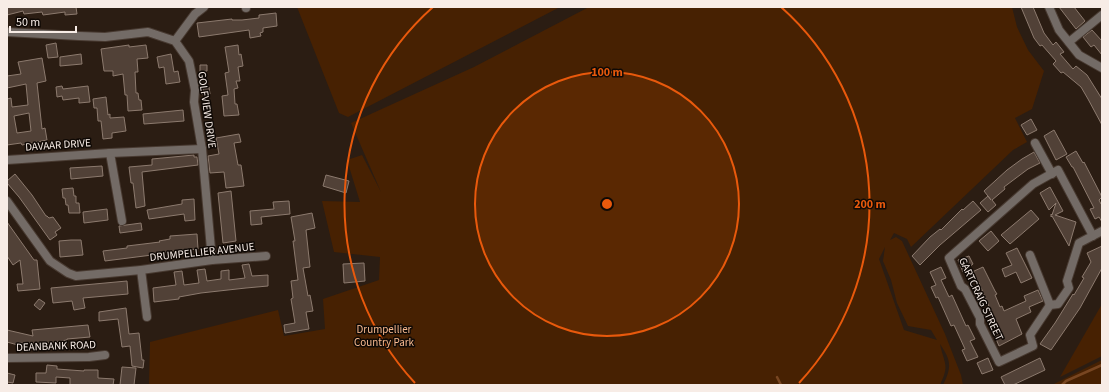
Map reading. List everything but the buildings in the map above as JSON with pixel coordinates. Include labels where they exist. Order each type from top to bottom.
[{"type":"street","points":[[7,32],[99,36],[148,32],[175,41],[195,14],[204,7]]},
{"type":"street","points":[[1049,7],[1060,30],[1079,55],[1102,68]]},
{"type":"street","points":[[1069,42],[1102,15]]},
{"type":"street","name":"GOLFVIEW DRIVE","points":[[175,41],[189,61],[195,90],[194,102],[202,149],[212,260]]},
{"type":"street","points":[[1035,143],[1052,174],[1058,170],[1093,236]]},
{"type":"street","name":"DAVAAR DRIVE","points":[[7,160],[202,149]]},
{"type":"street","points":[[110,153],[122,221]]},
{"type":"street","name":"GARTCRAIG STREET","points":[[1052,174],[1033,184],[949,258],[961,286],[965,289],[980,318],[980,324],[999,362],[1033,346],[1030,335],[1050,305],[1058,304],[1069,288],[1067,281],[1079,243],[1102,231]]},
{"type":"street","name":"DRUMPELLIER AVENUE","points":[[7,202],[50,261],[68,273],[76,276],[141,270],[212,260],[266,256]]},
{"type":"street","points":[[1030,255],[1050,305]]},
{"type":"street","name":"DRUMPELLIER AVENUE","points":[[141,270],[147,317]]},
{"type":"street","name":"DEANBANK ROAD","points":[[7,358],[89,357],[105,355]]},
{"type":"green space","points":[[297,7],[560,7],[348,117],[339,113]]},
{"type":"green space","name":"Drumpellier Country Park","points":[[589,7],[1012,7],[1017,27],[1028,50],[1044,71],[1032,109],[1015,118],[1027,142],[1013,150],[911,247],[907,239],[894,233],[890,240],[896,237],[902,241],[945,334],[961,375],[963,385],[943,385],[948,373],[949,364],[940,344],[945,364],[945,373],[940,385],[149,385],[150,342],[278,310],[284,336],[325,329],[323,299],[379,280],[380,257],[334,252],[322,201],[360,202],[347,160],[362,155],[381,192],[351,123],[474,67]],"holes":[[[885,247],[883,261],[891,280],[897,303],[908,326],[931,330],[937,340],[904,330],[879,259]]]},
{"type":"green space","points":[[1102,304],[1102,356],[1060,377]]},
{"type":"green space","points":[[1102,360],[1102,385],[1052,385]]},
{"type":"waterway","points":[[1062,385],[1066,381],[1102,365]]},
{"type":"waterway","points":[[777,377],[781,385]]}]
